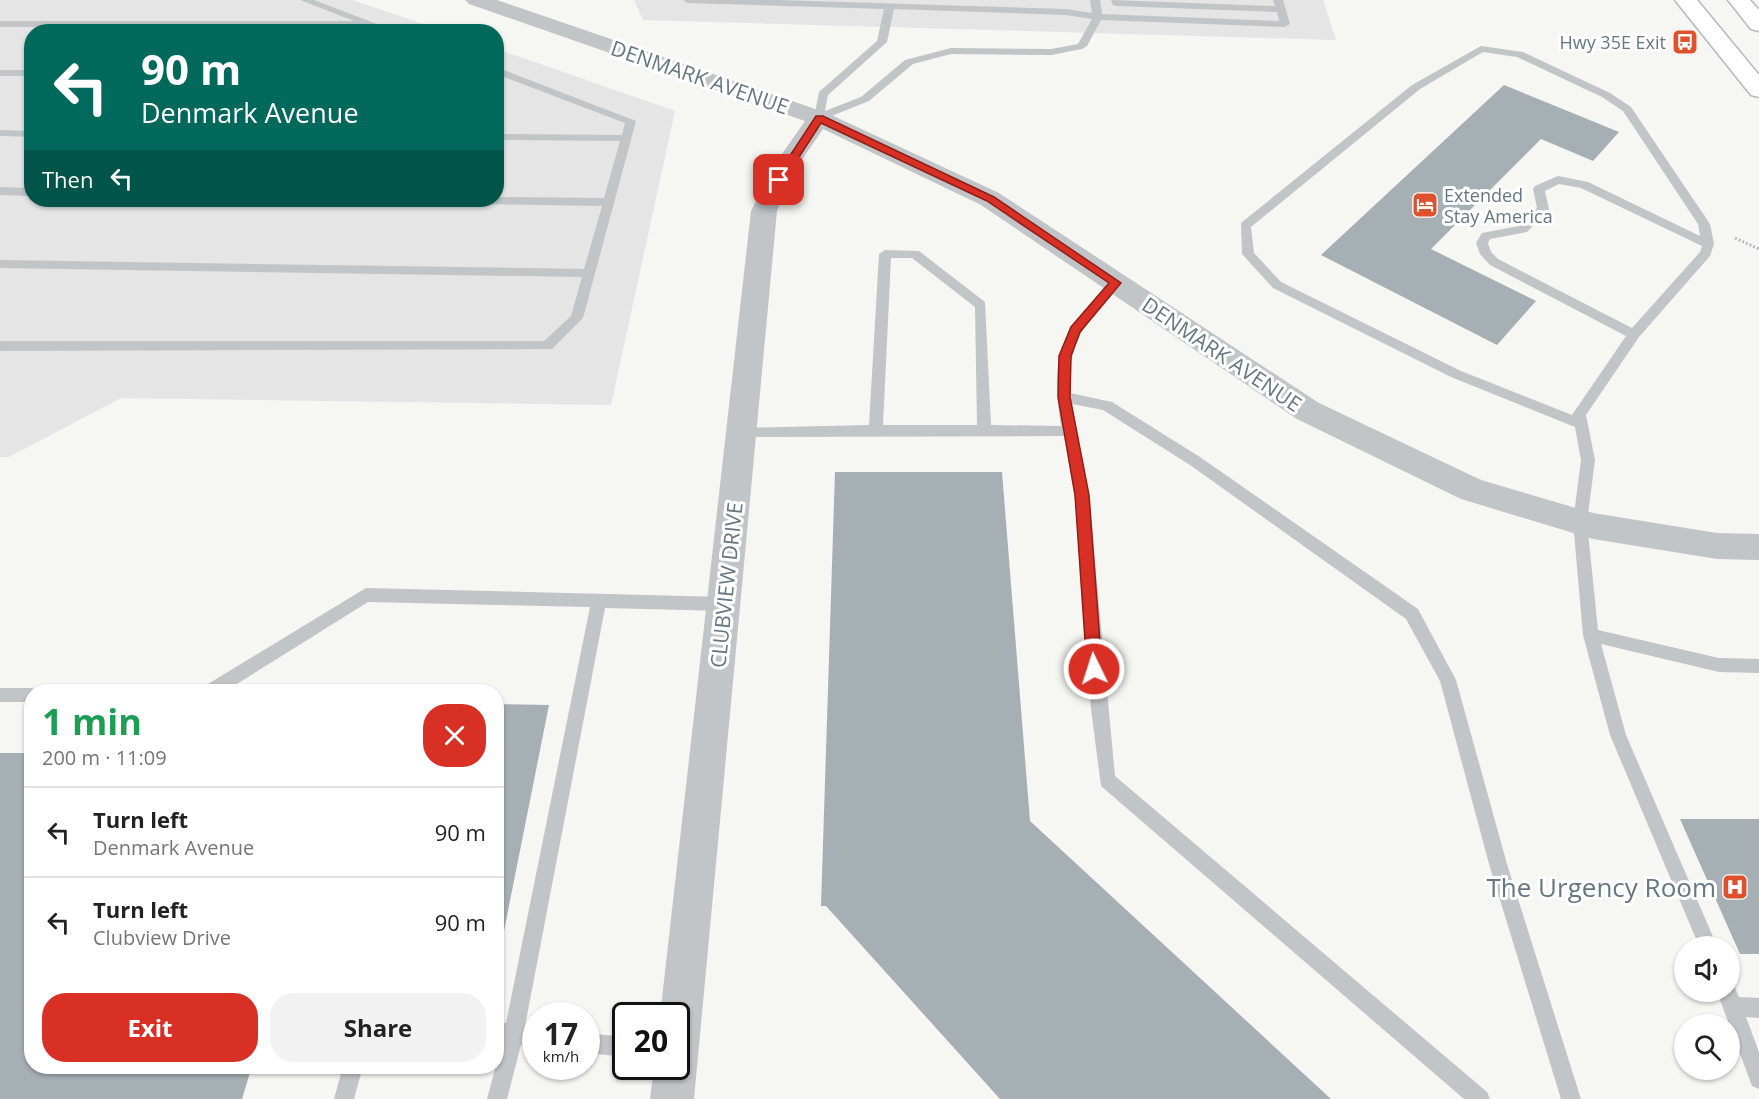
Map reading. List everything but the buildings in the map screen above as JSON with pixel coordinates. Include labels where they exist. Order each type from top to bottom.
[{"type":"main road","points":[[1686,0],[1759,90]]},
{"type":"main road","points":[[1739,0],[1759,24]]},
{"type":"street","name":"DENMARK AVENUE","points":[[476,0],[819,118],[990,199],[1308,411],[1472,490],[1580,522],[1717,546],[1759,547]]},
{"type":"street","name":"CLUBVIEW DRIVE","points":[[683,1002],[764,211],[787,164],[819,118]]},
{"type":"street","name":"CLUBVIEW DRIVE","points":[[672,1099],[674,1080]]},
{"type":"lane","points":[[305,0],[373,24]]},
{"type":"lane","points":[[688,0],[1066,12],[1098,17],[1285,24],[1279,4],[1116,3],[1116,0]]},
{"type":"lane","points":[[819,118],[865,99],[909,62],[951,51],[1051,52],[1082,46],[1098,17],[1095,0]]},
{"type":"lane","points":[[819,118],[823,94],[882,42],[890,6]]},
{"type":"lane","points":[[0,24],[373,24]]},
{"type":"lane","points":[[1581,424],[1456,374],[1277,285],[1248,254],[1245,226],[1416,87],[1481,49],[1519,54],[1606,95],[1627,109],[1704,224],[1708,244],[1706,253],[1634,334],[1578,414],[1581,424],[1588,460],[1580,522],[1591,635],[1618,735],[1704,936]]},
{"type":"lane","points":[[0,73],[24,74]]},
{"type":"lane","points":[[0,346],[547,346],[577,318],[632,121],[504,75]]},
{"type":"lane","points":[[0,133],[24,134]]},
{"type":"lane","points":[[504,137],[627,138]]},
{"type":"lane","points":[[1634,334],[1494,262],[1486,254],[1482,243],[1486,236],[1523,229],[1543,209],[1539,189],[1558,180],[1584,185],[1708,244]]},
{"type":"lane","points":[[0,191],[24,192]]},
{"type":"lane","points":[[504,200],[609,202]]},
{"type":"lane","points":[[876,430],[885,254],[915,254],[981,305],[984,430]]},
{"type":"lane","points":[[0,264],[590,273]]},
{"type":"lane","points":[[1116,283],[1075,330],[1065,356],[1064,397],[1082,495],[1096,690],[1107,780],[1480,1099]]},
{"type":"lane","points":[[1064,397],[1107,406],[1195,461],[1412,614],[1448,680],[1498,864],[1571,1099]]},
{"type":"lane","points":[[741,434],[876,430],[1070,431]]},
{"type":"lane","points":[[222,684],[366,595],[724,604]]},
{"type":"lane","points":[[522,1035],[505,1033],[599,601]]},
{"type":"lane","points":[[1591,635],[1719,665],[1759,666]]},
{"type":"lane","points":[[0,695],[24,695]]},
{"type":"lane","points":[[1732,1002],[1759,1079]]},
{"type":"lane","points":[[1740,1002],[1759,1008]]},
{"type":"lane","points":[[344,1099],[351,1074]]},
{"type":"lane","points":[[497,1099],[500,1074]]},
{"type":"shaded area","points":[[0,0],[352,0],[423,24],[24,24],[24,207],[504,207],[504,51],[675,111],[611,405],[121,398],[9,457],[0,457]]},
{"type":"shaded area","points":[[634,0],[1323,0],[1336,40],[643,20]]},
{"type":"place","name":"Hwy 35E Exit","points":[[1685,42]]},
{"type":"place","name":"Extended Stay America","points":[[1425,205]]},
{"type":"place","name":"The Urgency Room","points":[[1735,887]]},
{"type":"route","points":[[779,180],[787,164],[819,118],[990,199],[1116,283],[1075,330],[1065,356],[1064,397],[1082,495],[1094,669]]}]
